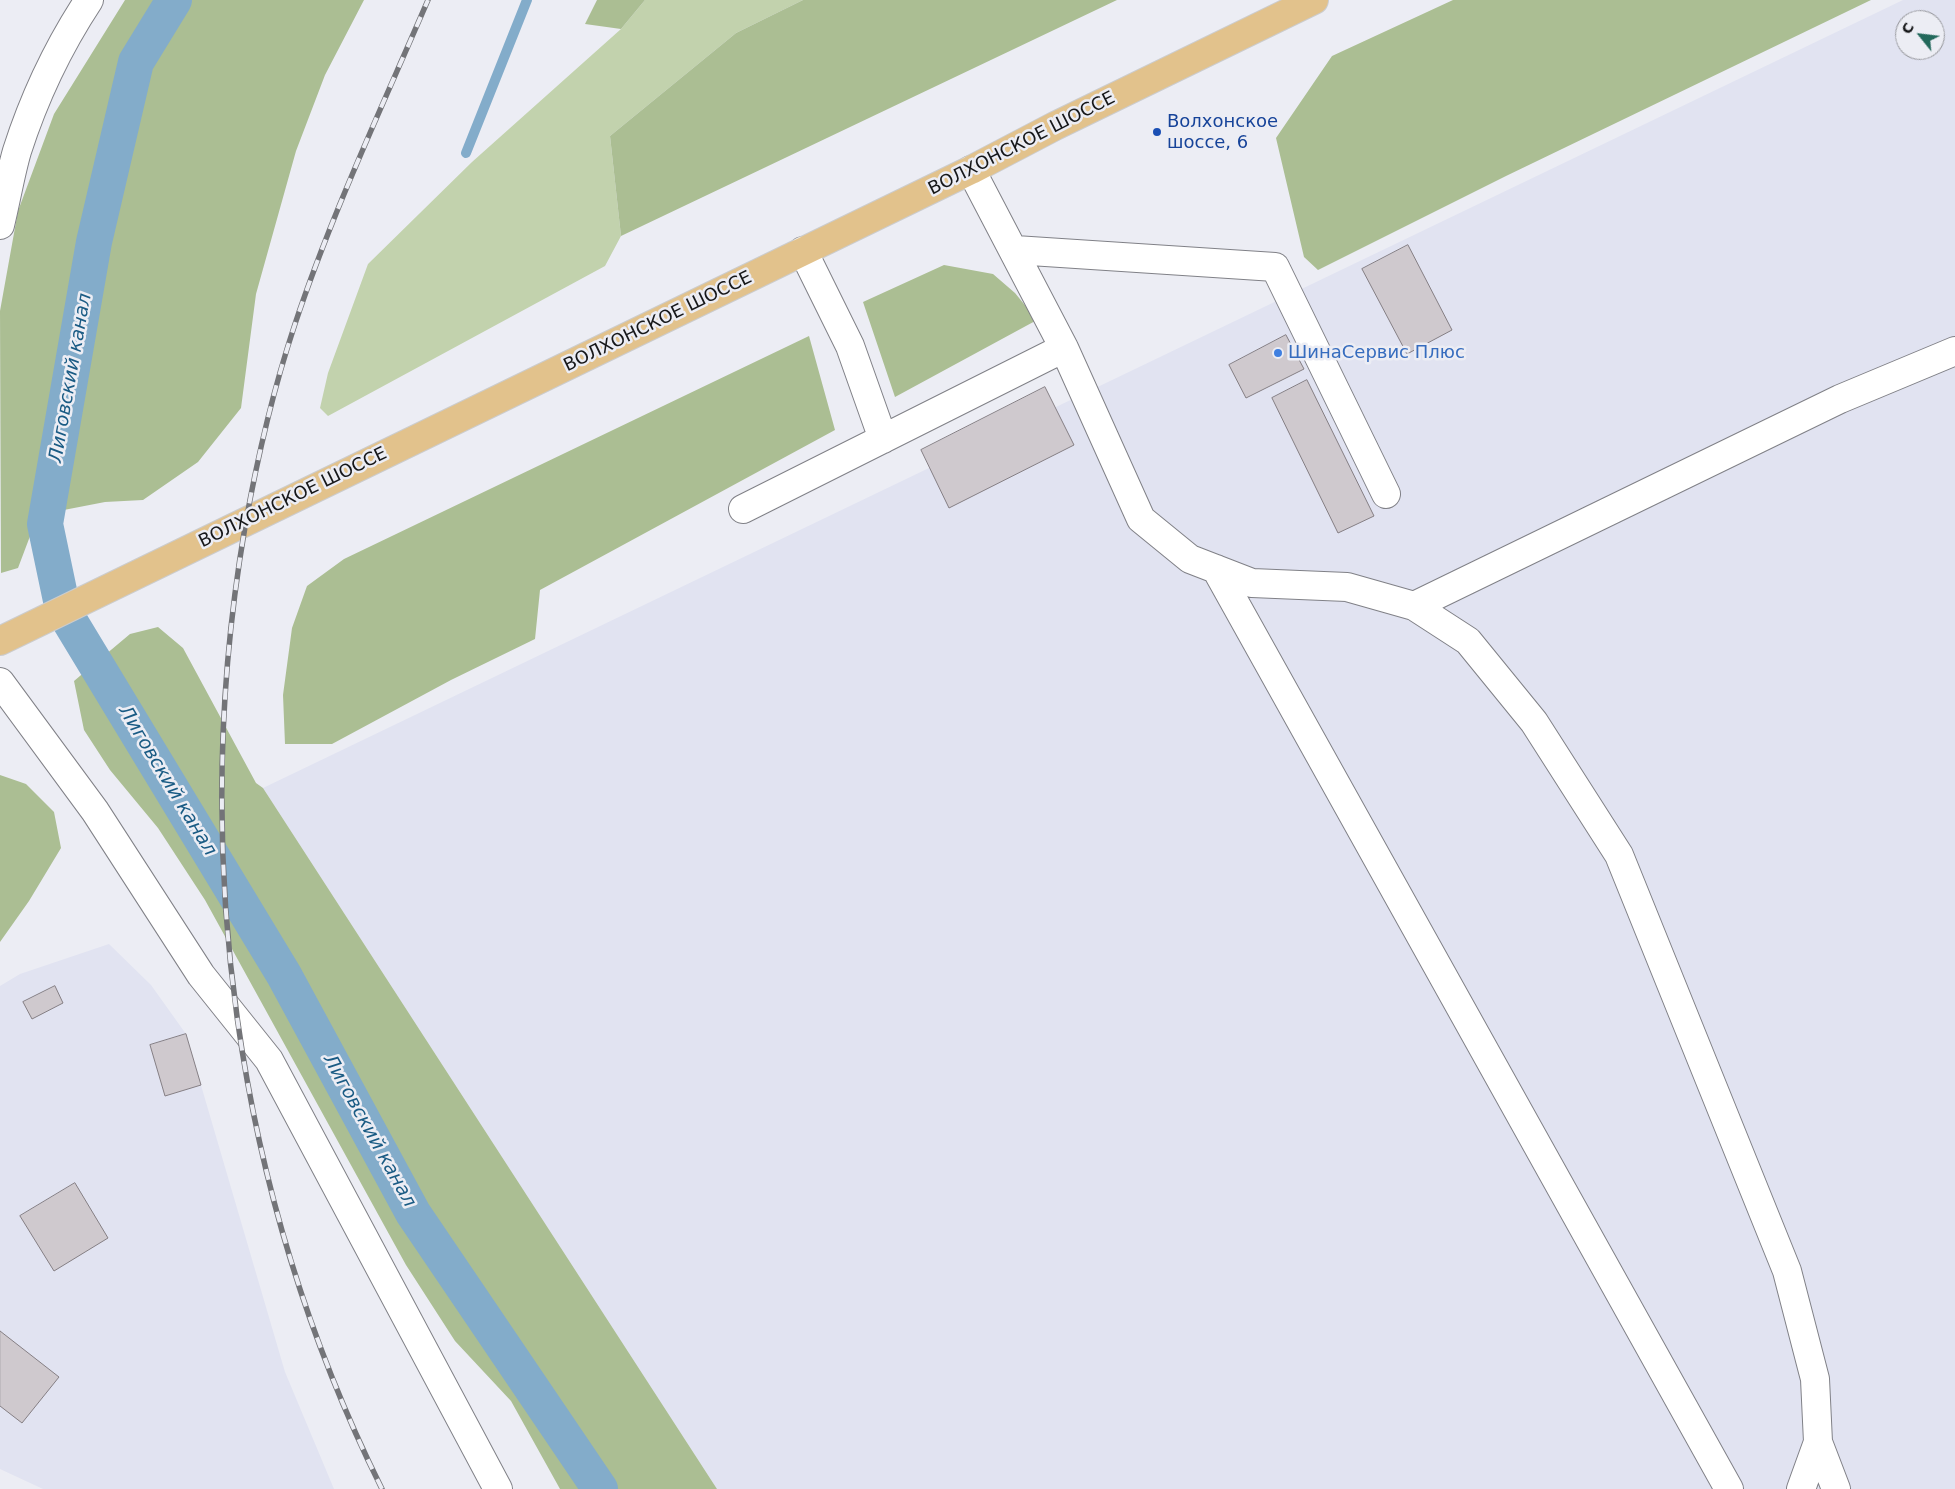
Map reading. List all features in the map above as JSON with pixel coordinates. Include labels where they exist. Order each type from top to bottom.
[{"type":"main road","name":"ВОЛХОНСКОЕ ШОССЕ","points":[[0,641],[971,170],[1054,126],[1314,0]]},
{"type":"street","points":[[0,225],[17,153],[37,94],[77,18],[89,0]]},
{"type":"street","points":[[971,170],[1015,250],[1064,348],[1141,519],[1190,558],[1252,583],[1347,587],[1414,606],[1468,641],[1534,722],[1619,855],[1788,1271],[1815,1379],[1818,1442],[1836,1489]]},
{"type":"street","points":[[1015,250],[1275,267],[1386,494]]},
{"type":"street","points":[[803,251],[850,346],[883,439]]},
{"type":"street","points":[[743,509],[1064,348]]},
{"type":"street","points":[[1414,606],[1840,399],[1955,351]]},
{"type":"street","points":[[1216,568],[1729,1489]]},
{"type":"street","points":[[0,682],[95,811],[201,975],[269,1060],[498,1489]]},
{"type":"street","points":[[1801,1489],[1818,1442]]},
{"type":"shaded area","points":[[1903,0],[1955,0],[1955,1489],[717,1489],[263,788]]},
{"type":"shaded area","points":[[109,944],[151,985],[186,1034],[285,1372],[334,1489],[43,1489],[0,1469],[0,986],[20,974]]},
{"type":"green space","points":[[125,0],[364,0],[325,75],[296,151],[256,294],[241,408],[198,462],[143,500],[105,502],[38,515],[18,568],[1,573],[0,311],[18,211],[54,114]]},
{"type":"green space","points":[[597,0],[645,0],[621,29],[585,24]]},
{"type":"green space","points":[[645,0],[803,0],[736,33],[610,136],[621,236],[605,266],[328,416],[320,408],[328,373],[368,264],[472,162],[621,29]]},
{"type":"green space","points":[[803,0],[1117,0],[621,236],[610,136],[736,33]]},
{"type":"green space","points":[[1453,0],[1871,0],[1506,176],[1318,270],[1304,257],[1276,138],[1332,56]]},
{"type":"green space","points":[[944,265],[993,274],[1015,293],[1037,320],[895,397],[863,302]]},
{"type":"green space","points":[[809,336],[835,430],[540,590],[535,639],[451,680],[332,744],[285,744],[283,695],[292,628],[307,586],[344,559]]},
{"type":"green space","points":[[158,627],[183,648],[256,783],[263,788],[717,1489],[560,1489],[511,1401],[455,1341],[406,1265],[205,900],[158,828],[110,770],[84,730],[74,681],[130,634]]},
{"type":"green space","points":[[0,775],[26,784],[54,812],[61,848],[29,901],[0,942]]},
{"type":"building","points":[[1408,245],[1452,330],[1407,354],[1362,269]]},
{"type":"building","points":[[1286,335],[1304,369],[1246,398],[1229,365]]},
{"type":"building","points":[[1307,380],[1374,516],[1338,533],[1272,398]]},
{"type":"building","points":[[1045,387],[1074,445],[949,508],[921,450]]},
{"type":"building","points":[[55,986],[63,1003],[32,1019],[23,1002]]},
{"type":"building","points":[[186,1034],[201,1085],[165,1096],[150,1045]]},
{"type":"building","points":[[75,1183],[108,1238],[54,1271],[20,1216]]},
{"type":"building","points":[[0,1331],[59,1377],[22,1423],[0,1406]]},
{"type":"waterway","name":"Лиговский канал","points":[[174,0],[136,62],[94,242],[45,524],[63,610],[284,975],[413,1213],[600,1489]]},
{"type":"waterway","points":[[466,153],[527,0]]},
{"type":"railway","points":[[382,1489],[332,1376],[291,1260],[259,1140],[237,1019],[225,897],[222,773],[229,650],[245,527],[260,450],[273,399],[309,283],[358,160],[428,0]]},
{"type":"place","name":"Волхонское шоссе, 6","points":[[1157,132]]},
{"type":"place","name":"ШинаСервис Плюс","points":[[1278,353]]}]
